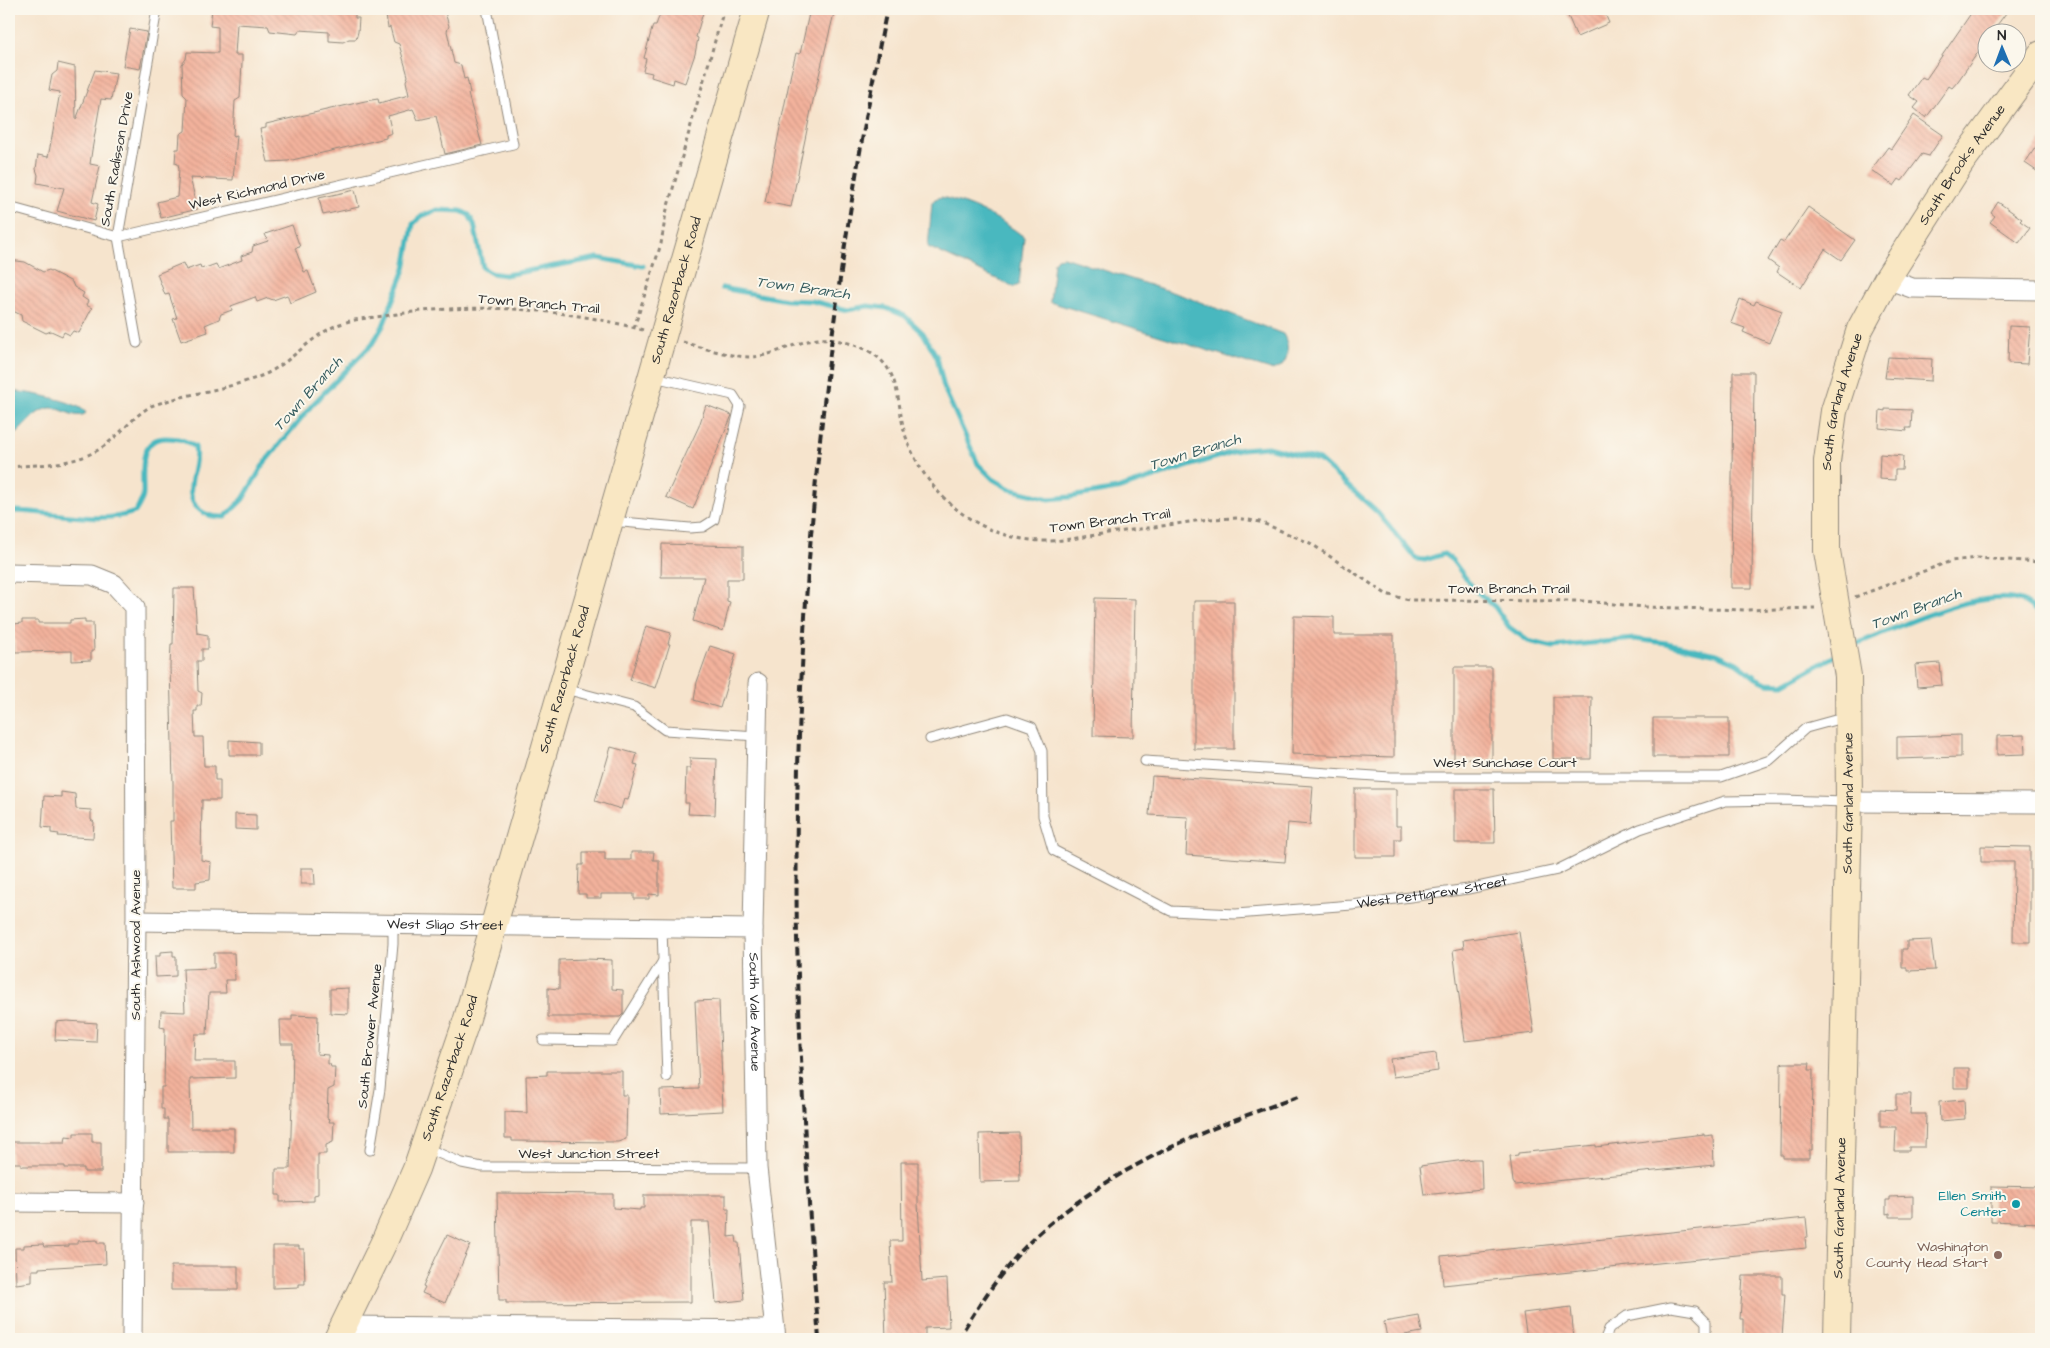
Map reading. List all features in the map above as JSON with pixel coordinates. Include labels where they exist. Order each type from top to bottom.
[{"type":"main road","name":"South Razorback Road","points":[[340,1333],[384,1242],[424,1147],[466,1022],[757,9]]},
{"type":"main road","name":"South Brooks Avenue","points":[[1887,279],[1961,162],[2041,54]]},
{"type":"main road","name":"South Garland Avenue","points":[[1837,1339],[1849,802],[1849,716],[1848,676],[1837,603],[1826,551],[1827,461],[1834,411],[1860,329],[1887,279]]},
{"type":"street","points":[[1887,279],[1912,288],[2041,290]]},
{"type":"street","name":"South Ashwood Avenue","points":[[9,573],[92,575],[114,584],[135,607],[136,921],[132,1339]]},
{"type":"street","name":"South Vale Avenue","points":[[758,683],[753,929],[757,1168],[775,1335]]},
{"type":"street","name":"West Pettigrew Street","points":[[1849,802],[2041,803]]},
{"type":"street","name":"West Sligo Street","points":[[136,921],[753,929]]},
{"type":"street","points":[[9,1202],[134,1203]]},
{"type":"street","points":[[340,1333],[775,1335]]},
{"type":"lane","name":"South Radisson Drive","points":[[137,343],[118,237],[157,9]]},
{"type":"lane","name":"West Richmond Drive","points":[[9,207],[118,237],[513,144],[487,9]]},
{"type":"lane","points":[[611,521],[690,528],[703,527],[714,520],[740,406],[733,395],[652,377]]},
{"type":"lane","points":[[562,688],[634,708],[665,730],[757,736]]},
{"type":"lane","name":"West Sunchase Court","points":[[1145,760],[1390,777],[1721,777],[1770,760],[1806,728],[1849,716]]},
{"type":"lane","name":"West Pettigrew Street","points":[[930,739],[1007,718],[1032,728],[1042,752],[1043,816],[1053,850],[1170,911],[1236,914],[1352,905],[1468,888],[1557,870],[1640,829],[1725,801],[1849,802]]},
{"type":"lane","name":"South Brower Avenue","points":[[370,1150],[380,1089],[393,944],[393,924]]},
{"type":"lane","points":[[662,928],[667,1077]]},
{"type":"lane","points":[[543,1040],[613,1041],[663,961]]},
{"type":"lane","name":"West Junction Street","points":[[424,1147],[462,1163],[482,1167],[757,1168]]},
{"type":"lane","points":[[1605,1339],[1610,1329],[1627,1316],[1671,1307],[1695,1311],[1706,1322],[1706,1339]]},
{"type":"path","points":[[634,328],[661,244],[666,214],[724,9]]},
{"type":"path","name":"Town Branch Trail","points":[[9,467],[68,462],[87,457],[110,442],[140,412],[151,406],[262,376],[280,366],[310,342],[338,325],[403,313],[451,309],[500,309],[558,314],[634,328],[748,357],[780,352],[819,339],[853,344],[872,353],[888,367],[896,383],[905,434],[914,458],[926,478],[941,497],[960,513],[984,527],[1010,536],[1044,540],[1209,519],[1244,519],[1260,522],[1310,543],[1386,594],[1410,600],[1584,601],[1644,607],[1745,610],[1805,610],[1837,603],[1950,561],[1977,558],[2041,562]]},
{"type":"water","points":[[941,197],[985,212],[1024,237],[1019,285],[1014,287],[928,247],[932,203],[935,199]]},
{"type":"water","points":[[1063,257],[1187,297],[1283,334],[1287,345],[1285,361],[1282,365],[1271,370],[1050,302],[1054,262],[1057,258]]},
{"type":"water","points":[[9,391],[63,401],[73,404],[86,413],[73,415],[55,408],[43,410],[9,437]]},
{"type":"building","points":[[212,9],[355,9],[355,18],[359,18],[358,32],[356,39],[349,39],[343,42],[329,41],[329,32],[300,30],[297,34],[270,31],[268,26],[237,24],[235,55],[242,55],[242,63],[240,98],[235,101],[233,136],[237,135],[233,180],[190,178],[198,209],[161,218],[157,202],[177,197],[179,169],[178,164],[175,163],[176,149],[179,149],[180,134],[185,131],[187,98],[183,94],[182,64],[186,59],[187,52],[218,53],[218,27],[210,26]]},
{"type":"building","points":[[385,9],[444,9],[449,26],[447,31],[454,63],[461,65],[464,79],[467,78],[470,93],[468,94],[482,145],[445,154],[436,116],[418,120],[413,109],[388,116],[392,133],[386,135],[386,138],[288,161],[268,162],[260,129],[266,128],[266,124],[365,101],[378,99],[379,103],[409,95],[406,81],[408,76],[399,44],[394,42],[390,27],[388,28]]},
{"type":"building","points":[[662,9],[704,9],[696,37],[698,38],[695,54],[685,83],[674,79],[673,84],[651,77],[652,73],[643,71],[646,59],[644,58],[653,25],[656,25]]},
{"type":"building","points":[[810,9],[835,9],[814,96],[791,207],[765,202],[791,73],[796,53],[800,54]]},
{"type":"building","points":[[1565,9],[1603,9],[1609,23],[1577,37]]},
{"type":"building","points":[[1974,9],[2009,9],[1999,22],[1978,22],[1978,52],[1958,81],[1952,88],[1949,86],[1926,118],[1914,108],[1919,102],[1909,95],[1922,77],[1926,79]]},
{"type":"building","points":[[130,29],[147,32],[140,69],[123,66]]},
{"type":"building","points":[[58,63],[75,67],[76,120],[95,70],[116,73],[111,100],[101,99],[92,150],[90,164],[100,166],[92,202],[98,204],[94,221],[57,211],[64,188],[37,183],[38,155],[48,157],[60,92],[49,90],[52,75],[57,71]]},
{"type":"building","points":[[1914,115],[1943,135],[1929,156],[1922,154],[1902,181],[1899,179],[1894,186],[1871,170],[1888,147],[1891,149]]},
{"type":"building","points":[[2041,139],[2041,174],[2025,163]]},
{"type":"building","points":[[355,190],[359,207],[323,215],[319,198]]},
{"type":"building","points":[[1998,202],[2022,219],[2020,221],[2030,228],[2019,243],[1990,222],[1995,216],[1991,213]]},
{"type":"building","points":[[1808,207],[1855,240],[1841,260],[1825,249],[1801,288],[1777,272],[1779,268],[1768,260],[1780,240],[1784,242]]},
{"type":"building","points":[[292,225],[300,247],[295,248],[304,272],[308,271],[316,292],[290,303],[287,295],[273,300],[268,298],[257,302],[255,297],[231,306],[232,310],[221,314],[219,319],[205,325],[208,332],[181,341],[173,319],[177,318],[169,294],[165,295],[157,274],[183,263],[186,270],[200,265],[201,268],[205,268],[216,264],[218,269],[242,260],[241,256],[252,252],[253,246],[268,241],[265,234]]},
{"type":"building","points":[[9,260],[25,262],[43,272],[49,270],[72,282],[74,287],[84,293],[82,297],[88,301],[86,305],[92,308],[79,333],[73,331],[70,335],[64,332],[62,336],[51,331],[46,333],[22,321],[21,315],[9,309]]},
{"type":"building","points":[[1740,299],[1754,305],[1756,301],[1782,311],[1769,343],[1743,332],[1745,328],[1731,323]]},
{"type":"building","points":[[2009,326],[2030,327],[2027,364],[2008,363]]},
{"type":"building","points":[[1888,357],[1932,359],[1931,381],[1885,378]]},
{"type":"building","points":[[1733,372],[1754,372],[1752,588],[1731,588]]},
{"type":"building","points":[[706,405],[732,415],[693,509],[666,497],[699,426]]},
{"type":"building","points":[[1885,409],[1912,410],[1911,428],[1906,428],[1907,431],[1879,428],[1880,410],[1885,411]]},
{"type":"building","points":[[1880,454],[1903,456],[1902,470],[1895,470],[1895,480],[1879,479]]},
{"type":"building","points":[[662,544],[743,546],[743,579],[727,579],[727,601],[730,602],[723,631],[693,621],[704,577],[661,577]]},
{"type":"building","points":[[174,588],[194,588],[197,633],[208,635],[208,649],[202,649],[202,661],[197,661],[198,691],[202,693],[201,706],[197,706],[197,711],[194,711],[195,737],[203,737],[204,766],[215,766],[215,780],[220,780],[220,800],[202,800],[201,860],[211,862],[210,880],[196,882],[196,888],[172,888],[170,821],[173,821],[173,783],[170,666],[171,644],[173,644]]},
{"type":"building","points":[[1095,598],[1135,599],[1133,737],[1093,736]]},
{"type":"building","points":[[1194,601],[1234,601],[1234,749],[1194,749]]},
{"type":"building","points":[[1294,616],[1334,617],[1334,635],[1394,635],[1394,757],[1292,754]]},
{"type":"building","points":[[85,619],[85,623],[93,623],[94,651],[91,651],[91,660],[72,661],[72,651],[15,652],[14,624],[22,623],[22,620],[38,620],[38,623],[70,623],[70,620]]},
{"type":"building","points":[[646,626],[671,633],[668,644],[670,644],[656,688],[630,680]]},
{"type":"building","points":[[710,646],[736,654],[720,708],[694,700],[697,682]]},
{"type":"building","points":[[1940,663],[1942,685],[1917,687],[1915,665]]},
{"type":"building","points":[[1454,667],[1492,667],[1492,759],[1454,759]]},
{"type":"building","points":[[1553,697],[1592,697],[1591,759],[1553,759]]},
{"type":"building","points":[[1653,718],[1729,718],[1729,757],[1653,757]]},
{"type":"building","points":[[1961,735],[1961,757],[1897,759],[1897,737]]},
{"type":"building","points":[[2024,735],[2025,754],[1997,755],[1997,736]]},
{"type":"building","points":[[229,740],[259,742],[259,755],[229,755]]},
{"type":"building","points":[[611,747],[637,754],[634,764],[638,765],[628,800],[624,799],[621,809],[595,801]]},
{"type":"building","points":[[690,758],[717,759],[715,815],[688,814],[689,803],[685,803],[686,768],[690,768]]},
{"type":"building","points":[[1152,776],[1313,786],[1310,825],[1288,823],[1285,862],[1186,855],[1188,817],[1149,815]]},
{"type":"building","points":[[1355,789],[1396,789],[1396,826],[1401,826],[1401,839],[1395,839],[1395,857],[1355,857]]},
{"type":"building","points":[[1455,789],[1494,789],[1495,843],[1455,843]]},
{"type":"building","points":[[61,792],[75,794],[76,809],[91,810],[91,820],[94,822],[93,838],[58,836],[59,834],[51,833],[51,828],[42,827],[44,796],[61,797]]},
{"type":"building","points":[[235,814],[256,815],[256,830],[235,829]]},
{"type":"building","points":[[1981,846],[2030,847],[2030,942],[2013,942],[2014,862],[1981,862]]},
{"type":"building","points":[[583,852],[605,852],[605,860],[631,860],[631,852],[654,852],[653,860],[659,860],[659,895],[649,894],[649,899],[634,899],[634,894],[601,894],[601,898],[586,898],[586,894],[578,894],[579,865],[583,865]]},
{"type":"building","points":[[301,868],[314,868],[315,884],[301,884]]},
{"type":"building","points":[[1519,932],[1534,1033],[1465,1041],[1453,950],[1464,948],[1463,940]]},
{"type":"building","points":[[1931,940],[1935,970],[1907,971],[1907,968],[1902,968],[1902,949],[1907,949],[1907,941]]},
{"type":"building","points":[[173,951],[173,956],[176,956],[176,976],[156,977],[155,956],[160,956],[160,952]]},
{"type":"building","points":[[214,953],[234,953],[235,980],[225,980],[226,993],[209,993],[207,1034],[195,1034],[194,1061],[235,1061],[235,1078],[190,1079],[191,1128],[234,1128],[234,1152],[168,1152],[168,1119],[164,1119],[164,1109],[161,1109],[161,1087],[164,1087],[165,1028],[160,1027],[161,1011],[185,1012],[183,969],[214,968]]},
{"type":"building","points":[[559,960],[612,960],[612,989],[623,990],[623,1014],[620,1017],[548,1017],[548,988],[559,989]]},
{"type":"building","points":[[348,988],[348,1014],[330,1013],[330,989]]},
{"type":"building","points":[[719,1000],[723,1111],[661,1114],[660,1090],[699,1089],[695,1001]]},
{"type":"building","points":[[292,1015],[318,1016],[317,1054],[328,1055],[328,1064],[331,1067],[335,1067],[334,1087],[328,1090],[327,1118],[330,1119],[329,1122],[334,1122],[333,1142],[326,1145],[326,1154],[318,1154],[318,1194],[314,1195],[314,1201],[280,1202],[280,1195],[276,1195],[276,1169],[290,1169],[293,1044],[281,1044],[280,1020],[292,1020]]},
{"type":"building","points":[[56,1022],[97,1023],[96,1042],[55,1040]]},
{"type":"building","points":[[1436,1053],[1438,1071],[1393,1077],[1390,1059]]},
{"type":"building","points":[[1810,1063],[1809,1070],[1813,1070],[1812,1150],[1809,1150],[1809,1158],[1783,1158],[1783,1155],[1780,1155],[1781,1064]]},
{"type":"building","points":[[1954,1068],[1969,1068],[1969,1088],[1954,1088]]},
{"type":"building","points":[[547,1071],[622,1071],[622,1095],[627,1095],[626,1139],[618,1142],[512,1141],[512,1138],[505,1138],[505,1112],[527,1113],[526,1076],[547,1075]]},
{"type":"building","points":[[1896,1094],[1911,1094],[1910,1114],[1926,1114],[1925,1147],[1909,1147],[1909,1151],[1895,1151],[1896,1127],[1880,1127],[1880,1109],[1896,1110]]},
{"type":"building","points":[[1964,1100],[1965,1119],[1940,1121],[1939,1102]]},
{"type":"building","points":[[74,1133],[92,1133],[92,1142],[101,1142],[101,1172],[84,1172],[84,1168],[65,1168],[65,1166],[21,1166],[21,1163],[11,1163],[11,1142],[65,1142],[66,1136],[74,1137]]},
{"type":"building","points":[[1019,1133],[1020,1181],[980,1182],[979,1134]]},
{"type":"building","points":[[1704,1134],[1704,1136],[1713,1135],[1714,1165],[1515,1185],[1513,1182],[1510,1156],[1518,1155],[1518,1153],[1596,1145],[1596,1147]]},
{"type":"building","points":[[1481,1159],[1482,1189],[1424,1195],[1420,1166]]},
{"type":"building","points":[[901,1162],[918,1162],[922,1281],[947,1279],[949,1327],[925,1328],[925,1339],[886,1339],[884,1282],[892,1282],[890,1241],[902,1241]]},
{"type":"building","name":"Ellen Smith Center","points":[[1991,1186],[2041,1187],[2041,1223],[1991,1221]]},
{"type":"building","points":[[497,1193],[613,1194],[613,1208],[640,1210],[640,1208],[644,1208],[644,1195],[726,1195],[726,1209],[729,1209],[728,1237],[736,1236],[737,1243],[739,1243],[744,1300],[716,1303],[709,1222],[691,1222],[691,1302],[506,1303],[506,1300],[499,1300]]},
{"type":"building","points":[[1913,1196],[1913,1217],[1890,1217],[1890,1213],[1886,1214],[1886,1200],[1890,1200],[1890,1197]]},
{"type":"building","points":[[1806,1218],[1808,1237],[1805,1237],[1806,1248],[1443,1285],[1441,1256]]},
{"type":"building","points":[[447,1235],[470,1245],[445,1303],[422,1293],[425,1287],[423,1286]]},
{"type":"building","points":[[97,1240],[97,1243],[105,1243],[106,1264],[39,1268],[39,1270],[32,1270],[32,1282],[16,1284],[15,1248],[24,1248],[24,1245],[43,1244],[44,1247],[69,1246],[69,1244],[78,1244],[78,1241]]},
{"type":"building","points":[[273,1246],[299,1246],[299,1249],[304,1249],[305,1284],[299,1284],[299,1287],[273,1288]]},
{"type":"building","points":[[171,1266],[238,1266],[238,1290],[171,1290]]},
{"type":"building","points":[[1743,1276],[1782,1276],[1782,1294],[1785,1294],[1782,1338],[1743,1338],[1743,1319],[1740,1319]]},
{"type":"building","points":[[1571,1307],[1574,1339],[1527,1339],[1523,1313]]},
{"type":"building","points":[[1419,1316],[1422,1332],[1387,1338],[1384,1322]]},
{"type":"waterway","name":"Town Branch","points":[[9,511],[89,518],[105,518],[135,512],[143,497],[143,469],[146,451],[150,444],[156,440],[170,438],[185,441],[195,447],[196,457],[191,494],[195,506],[211,516],[225,517],[243,499],[265,462],[312,405],[372,344],[383,326],[405,269],[413,224],[422,216],[437,210],[461,211],[469,215],[474,224],[483,268],[491,273],[505,275],[598,258],[643,266]]},
{"type":"waterway","name":"Town Branch","points":[[722,288],[786,300],[812,301],[848,310],[868,306],[886,308],[905,316],[923,333],[937,357],[944,388],[978,464],[993,479],[1010,489],[1049,499],[1070,497],[1117,489],[1242,449],[1267,447],[1319,460],[1378,513],[1416,559],[1425,560],[1444,554],[1452,560],[1474,589],[1495,607],[1509,627],[1528,641],[1553,647],[1634,639],[1666,643],[1717,654],[1737,663],[1756,678],[1767,683],[1784,684],[1837,655]]},
{"type":"waterway","name":"Town Branch","points":[[1856,644],[1941,610],[1987,599],[2008,599],[2026,603],[2041,615]]},
{"type":"railway","points":[[819,1339],[805,1138],[798,987],[797,821],[800,704],[817,470],[830,354],[846,238],[865,123],[887,9]]},
{"type":"railway","points":[[958,1339],[1004,1271],[1038,1234],[1067,1210],[1129,1169],[1162,1152],[1231,1121],[1301,1096]]},
{"type":"place","name":"Ellen Smith Center","points":[[2016,1204]]},
{"type":"place","name":"Washington County Head Start","points":[[1998,1255]]}]
